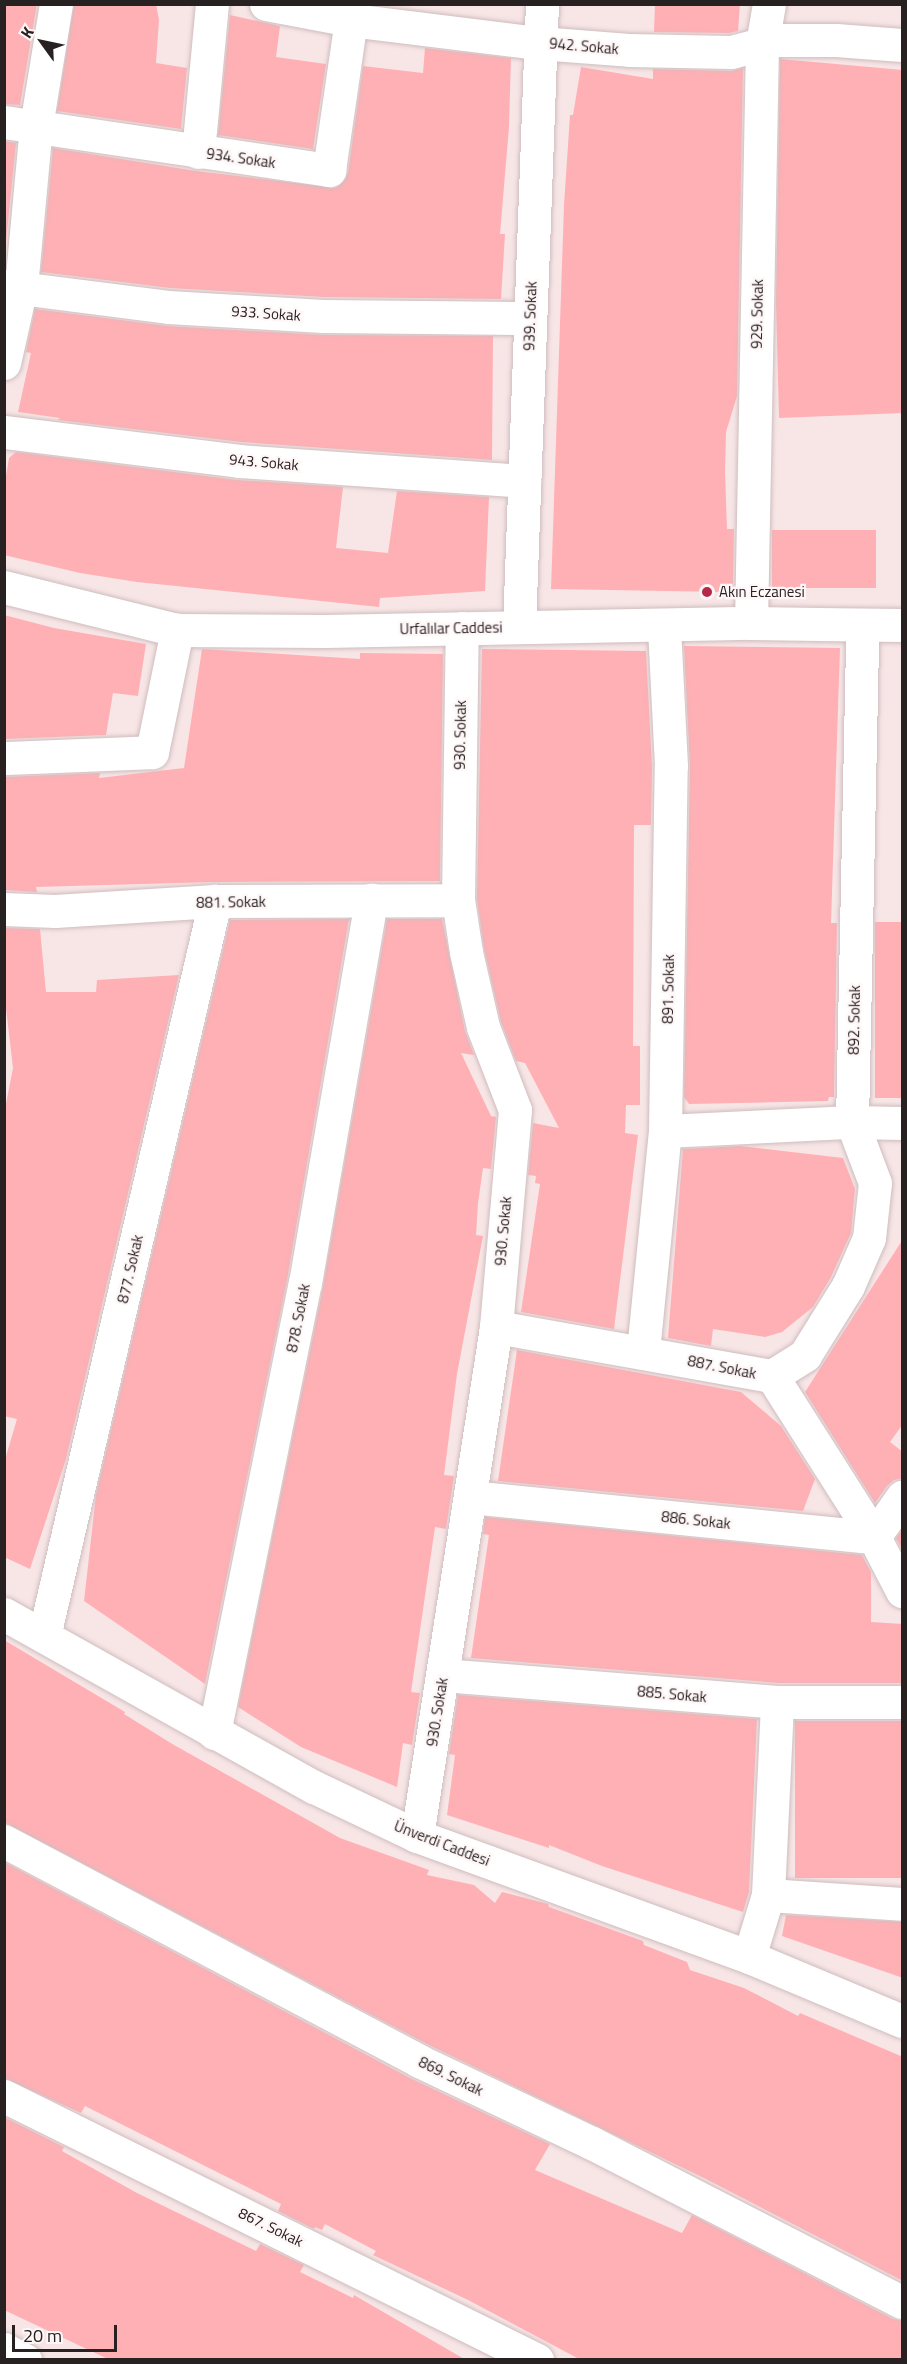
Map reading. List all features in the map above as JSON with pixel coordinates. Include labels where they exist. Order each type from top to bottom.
[{"type":"street","points":[[4,363],[13,286],[20,124],[56,4]]},
{"type":"street","points":[[198,153],[212,4]]},
{"type":"street","name":"939. Sokak","points":[[519,627],[538,43],[542,4]]},
{"type":"street","name":"929. Sokak","points":[[751,623],[762,44],[769,4]]},
{"type":"street","name":"942. Sokak","points":[[280,6],[351,20],[538,43],[629,50],[731,52],[777,40],[836,40],[903,45]]},
{"type":"street","name":"934. Sokak","points":[[20,124],[198,153],[329,170],[351,20]]},
{"type":"street","name":"933. Sokak","points":[[13,286],[168,307],[323,316],[530,318]]},
{"type":"street","name":"943. Sokak","points":[[4,432],[239,461],[524,481]]},
{"type":"street","name":"Urfalılar Caddesi","points":[[4,587],[177,630],[664,626],[751,623],[903,625]]},
{"type":"street","name":"892. Sokak","points":[[772,1376],[805,1355],[848,1286],[868,1238],[875,1183],[852,1122],[862,625]]},
{"type":"street","name":"891. Sokak","points":[[643,1351],[665,1131],[671,766],[664,626]]},
{"type":"street","name":"930. Sokak","points":[[417,1836],[496,1327],[515,1110],[483,1027],[466,952],[458,900],[462,628]]},
{"type":"street","points":[[4,758],[152,752],[177,630]]},
{"type":"street","name":"878. Sokak","points":[[214,1732],[305,1283],[371,900]]},
{"type":"street","name":"881. Sokak","points":[[4,909],[55,911],[215,902],[458,900]]},
{"type":"street","name":"877. Sokak","points":[[44,1636],[215,902]]},
{"type":"street","points":[[665,1131],[852,1122],[903,1123]]},
{"type":"street","name":"887. Sokak","points":[[496,1327],[643,1351],[772,1376],[873,1537],[903,1591]]},
{"type":"street","name":"886. Sokak","points":[[470,1497],[873,1537]]},
{"type":"street","points":[[873,1537],[903,1497]]},
{"type":"street","name":"Ünverdi Caddesi","points":[[4,1614],[314,1787],[417,1836],[749,1957],[903,2021]]},
{"type":"street","name":"885. Sokak","points":[[442,1675],[777,1702],[903,1702]]},
{"type":"street","points":[[749,1957],[768,1895],[777,1702]]},
{"type":"street","name":"869. Sokak","points":[[4,1842],[419,2061],[592,2144],[903,2302]]},
{"type":"street","points":[[768,1895],[903,1904]]},
{"type":"street","name":"867. Sokak","points":[[4,2096],[537,2360]]},
{"type":"street","points":[[4,2349],[25,2360]]},
{"type":"building","points":[[4,4],[37,4],[20,105],[4,104]]},
{"type":"building","points":[[74,4],[156,4],[159,20],[156,63],[187,68],[181,129],[57,111]]},
{"type":"building","points":[[655,4],[740,4],[738,31],[729,33],[654,32]]},
{"type":"building","points":[[230,15],[280,26],[276,57],[326,64],[313,149],[218,135]]},
{"type":"building","points":[[425,48],[511,58],[509,127],[500,234],[505,234],[501,299],[324,297],[170,288],[41,272],[53,148],[196,171],[335,188],[343,182],[348,173],[363,66],[423,73]]},
{"type":"building","points":[[780,59],[903,70],[903,413],[779,418],[776,301]]},
{"type":"building","points":[[581,67],[653,79],[653,69],[731,71],[743,68],[737,396],[726,432],[725,472],[727,529],[734,529],[733,588],[725,588],[725,592],[551,589],[564,205],[570,115],[573,115]]},
{"type":"building","points":[[4,141],[16,143],[4,262]]},
{"type":"building","points":[[35,309],[167,326],[323,335],[493,336],[492,460],[241,442],[58,420],[60,418],[18,412],[31,353],[26,352]]},
{"type":"building","points":[[16,452],[237,480],[343,487],[336,548],[388,553],[397,491],[489,497],[485,591],[380,598],[379,607],[137,582],[80,573],[4,555],[4,488],[9,458]]},
{"type":"building","points":[[772,530],[876,530],[876,588],[772,588]]},
{"type":"building","points":[[4,615],[54,628],[146,644],[138,696],[113,693],[106,735],[4,739]]},
{"type":"building","points":[[684,646],[840,648],[831,923],[837,923],[834,1097],[829,1097],[828,1101],[689,1104],[684,1097],[690,766]]},
{"type":"building","points":[[202,649],[360,659],[360,653],[443,654],[440,881],[213,882],[36,887],[37,892],[4,890],[4,777],[100,773],[99,778],[184,768]]},
{"type":"building","points":[[482,649],[646,651],[652,766],[651,825],[634,825],[633,1046],[640,1046],[640,1105],[626,1105],[625,1133],[638,1135],[614,1329],[521,1312],[540,1184],[535,1183],[536,1176],[528,1175],[533,1123],[559,1128],[525,1063],[516,1061],[501,1022],[484,948],[477,899]]},
{"type":"building","points":[[349,919],[287,1280],[205,1684],[84,1601],[96,1495],[230,920]]},
{"type":"building","points":[[387,919],[442,919],[465,1031],[474,1055],[461,1053],[491,1116],[496,1117],[491,1169],[483,1168],[476,1235],[483,1236],[457,1374],[444,1475],[454,1476],[446,1529],[435,1527],[411,1692],[420,1693],[412,1745],[403,1743],[397,1787],[301,1747],[238,1707],[323,1287]]},
{"type":"building","points":[[875,922],[902,922],[902,1098],[875,1098]]},
{"type":"building","points":[[4,928],[40,929],[46,992],[96,992],[97,980],[179,975],[66,1459],[30,1569],[4,1557],[4,1463],[17,1419],[4,1416],[4,1114],[13,1068],[4,991]]},
{"type":"building","points":[[740,1146],[843,1158],[855,1189],[851,1233],[831,1277],[813,1307],[782,1332],[765,1337],[713,1329],[711,1346],[668,1338],[683,1149]]},
{"type":"building","points":[[903,1239],[903,1424],[890,1442],[903,1452],[903,1478],[894,1480],[887,1486],[875,1503],[805,1392]]},
{"type":"building","points":[[517,1350],[741,1392],[781,1426],[815,1479],[803,1511],[498,1481]]},
{"type":"building","points":[[485,1517],[862,1555],[871,1572],[871,1622],[903,1624],[903,1683],[778,1683],[471,1658],[489,1535],[483,1534]]},
{"type":"building","points":[[903,1529],[903,1551],[896,1538]]},
{"type":"building","points":[[4,1640],[125,1712],[124,1714],[174,1745],[340,1838],[429,1870],[427,1875],[474,1885],[495,1903],[502,1892],[548,1904],[549,1907],[643,1941],[644,1945],[687,1962],[690,1970],[744,1988],[798,2016],[800,2013],[903,2057],[903,2281],[706,2179],[427,2044],[4,1822]]},
{"type":"building","points":[[458,1695],[757,1719],[749,1892],[743,1912],[602,1866],[549,1845],[549,1848],[447,1815],[455,1755],[449,1754]]},
{"type":"building","points":[[795,1721],[902,1721],[902,1878],[795,1878]]},
{"type":"building","points":[[4,1862],[410,2078],[550,2144],[535,2170],[682,2233],[692,2215],[893,2319],[903,2321],[903,2360],[581,2360],[468,2300],[373,2255],[376,2251],[325,2224],[322,2230],[315,2227],[314,2229],[278,2211],[281,2204],[85,2106],[81,2113],[4,2078]]},
{"type":"building","points":[[786,1915],[903,1922],[903,1978],[782,1936]]},
{"type":"building","points":[[4,2117],[64,2147],[62,2151],[137,2193],[256,2251],[260,2244],[304,2265],[300,2272],[353,2298],[354,2295],[466,2360],[110,2360],[4,2310]]},
{"type":"place","name":"Akın Eczanesi","points":[[707,592]]}]
